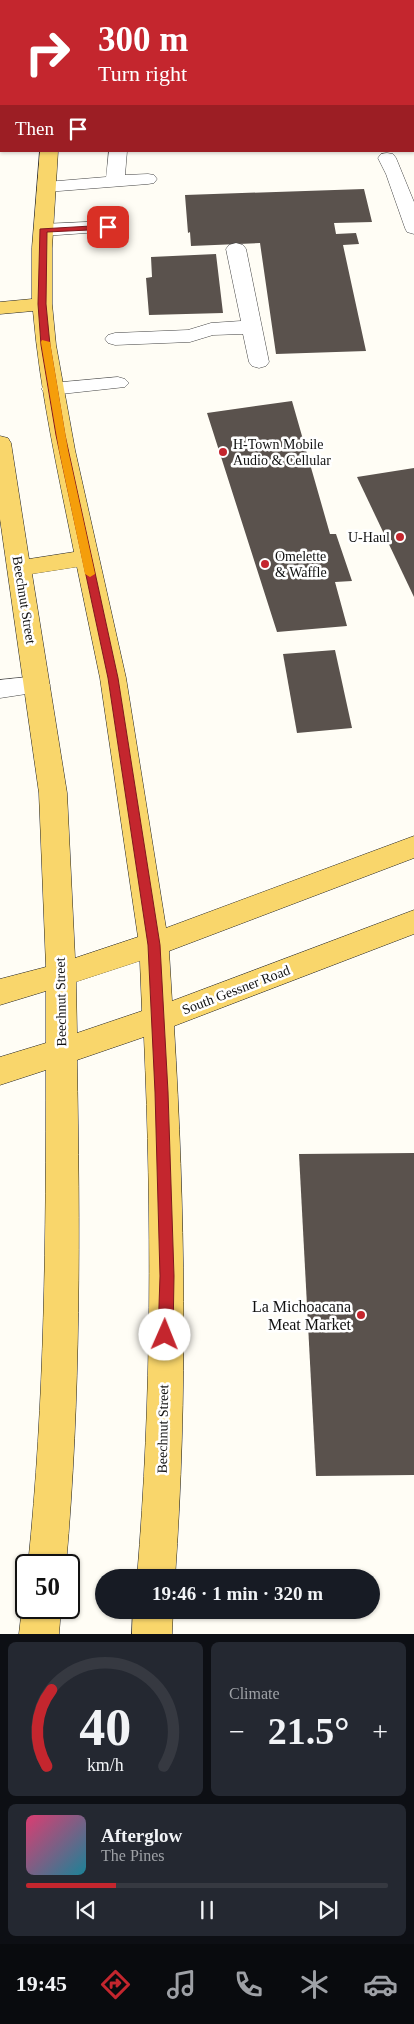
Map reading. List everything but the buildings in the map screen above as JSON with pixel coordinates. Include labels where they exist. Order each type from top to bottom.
[{"type":"main road","name":"Beechnut Street","points":[[49,152],[43,230],[42,304],[52,388],[113,678],[154,945],[167,1276],[161,1513],[157,1569]]},
{"type":"main road","points":[[0,308],[42,304]]},
{"type":"main road","name":"Beechnut Street","points":[[0,443],[53,793],[61,976],[63,1266],[52,1513],[47,1554]]},
{"type":"main road","points":[[19,568],[87,558]]},
{"type":"main road","points":[[0,992],[61,976],[154,945],[414,847]]},
{"type":"main road","name":"South Gessner Road","points":[[0,1071],[158,1019],[414,922]]},
{"type":"main road","points":[[38,1634],[40,1619]]},
{"type":"main road","points":[[152,1634],[153,1619]]},
{"type":"lane","points":[[115,182],[118,152]]},
{"type":"lane","points":[[414,173],[391,166],[414,228]]},
{"type":"lane","points":[[46,187],[148,179]]},
{"type":"lane","points":[[43,230],[108,227]]},
{"type":"lane","points":[[236,249],[259,362]]},
{"type":"lane","points":[[115,339],[190,336],[211,329],[252,327]]},
{"type":"lane","points":[[52,388],[118,383]]},
{"type":"lane","points":[[0,689],[37,685]]},
{"type":"slow traffic","points":[[45,342],[64,450],[90,574]]},
{"type":"place","name":"H-Town Mobile Audio & Cellular","points":[[223,452]]},
{"type":"place","name":"U-Haul","points":[[400,537]]},
{"type":"place","name":"Omelette & Waffle","points":[[265,564]]},
{"type":"place","name":"La Michoacana Meat Market","points":[[361,1315]]},
{"type":"route","points":[[108,227],[43,230],[42,304],[52,388],[113,678],[154,945],[162,1092],[167,1276],[165,1335]]}]
